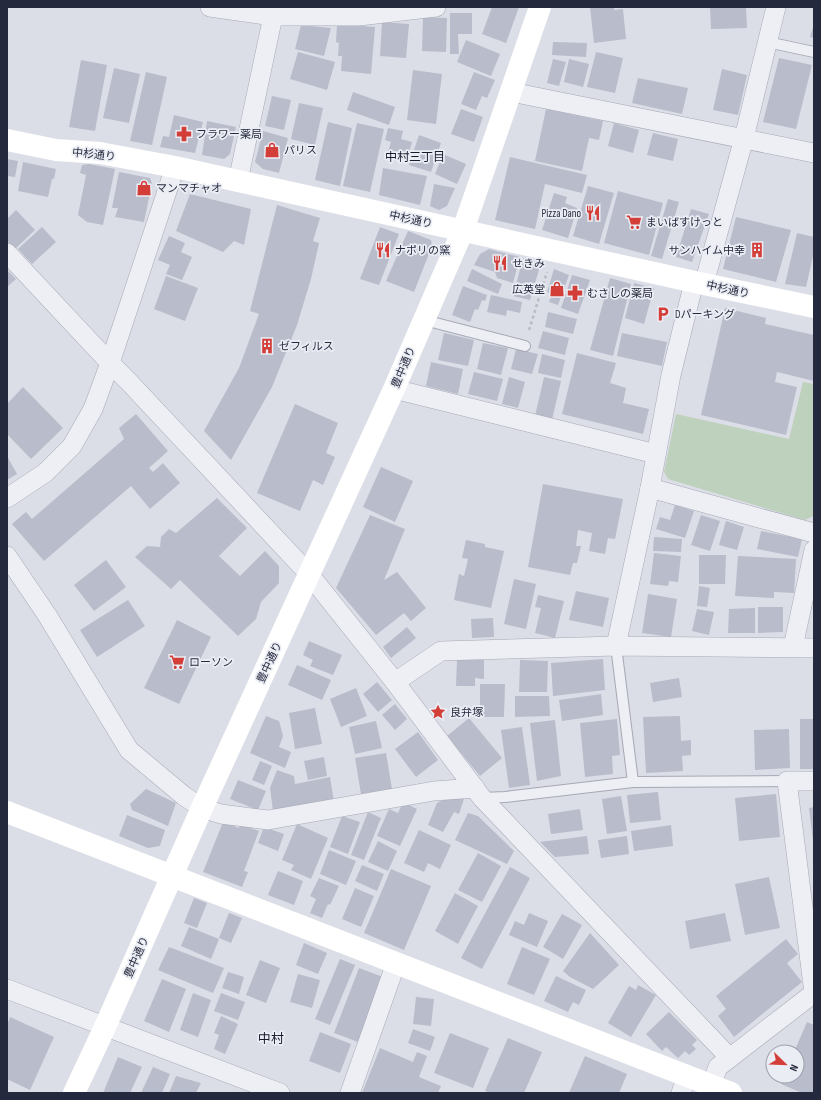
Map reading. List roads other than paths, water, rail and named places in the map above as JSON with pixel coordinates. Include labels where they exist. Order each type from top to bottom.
[{"type":"street","points":[[210,7],[359,16],[436,7]]},
{"type":"street","name":"豊中通り","points":[[74,1093],[424,320],[462,230],[540,7]]},
{"type":"street","points":[[616,646],[650,488],[671,375],[744,138],[776,7]]},
{"type":"street","points":[[238,181],[273,11]]},
{"type":"street","points":[[511,92],[814,152]]},
{"type":"street","name":"中杉通り","points":[[7,140],[56,150],[100,153],[175,167],[814,307]]},
{"type":"street","points":[[7,498],[45,473],[72,446],[93,409],[110,363],[175,167]]},
{"type":"street","points":[[7,253],[309,574],[394,682],[478,793],[730,1058]]},
{"type":"street","points":[[394,389],[656,454]]},
{"type":"street","points":[[650,488],[814,533]]},
{"type":"street","points":[[793,647],[814,550]]},
{"type":"street","points":[[7,556],[47,615],[129,750],[184,796],[202,808],[221,814],[268,820],[434,791],[478,793]]},
{"type":"street","points":[[394,682],[441,651],[616,646],[814,648]]},
{"type":"street","points":[[7,812],[396,963],[684,1085],[721,1089],[718,1067],[814,993],[787,781],[814,781]]},
{"type":"street","points":[[350,1093],[396,963]]},
{"type":"street","points":[[7,989],[280,1093]]},
{"type":"lane","points":[[767,42],[814,52]]},
{"type":"lane","points":[[424,320],[525,346]]},
{"type":"lane","points":[[616,646],[633,782]]},
{"type":"lane","points":[[478,793],[505,797],[633,782],[787,781]]},
{"type":"place","name":"フラワー薬局","points":[[184,134]]},
{"type":"place","name":"パリス","points":[[272,150]]},
{"type":"place","name":"マンマチャオ","points":[[144,188]]},
{"type":"place","name":"Pizza Dano","points":[[593,213]]},
{"type":"place","name":"まいばすけっと","points":[[634,222]]},
{"type":"place","name":"ナポリの窯","points":[[383,250]]},
{"type":"place","name":"サンハイム中幸","points":[[757,250]]},
{"type":"place","name":"せきみ","points":[[500,263]]},
{"type":"place","name":"広英堂","points":[[557,289]]},
{"type":"place","name":"むさしの薬局","points":[[575,293]]},
{"type":"place","name":"Dパーキング","points":[[663,314]]},
{"type":"place","name":"ゼフィルス","points":[[267,346]]},
{"type":"place","name":"ローソン","points":[[177,662]]},
{"type":"place","name":"良弁塚","points":[[438,712]]},
{"type":"district","name":"中村三丁目","points":[[415,157]]},
{"type":"district","name":"中村","points":[[271,1038]]}]
